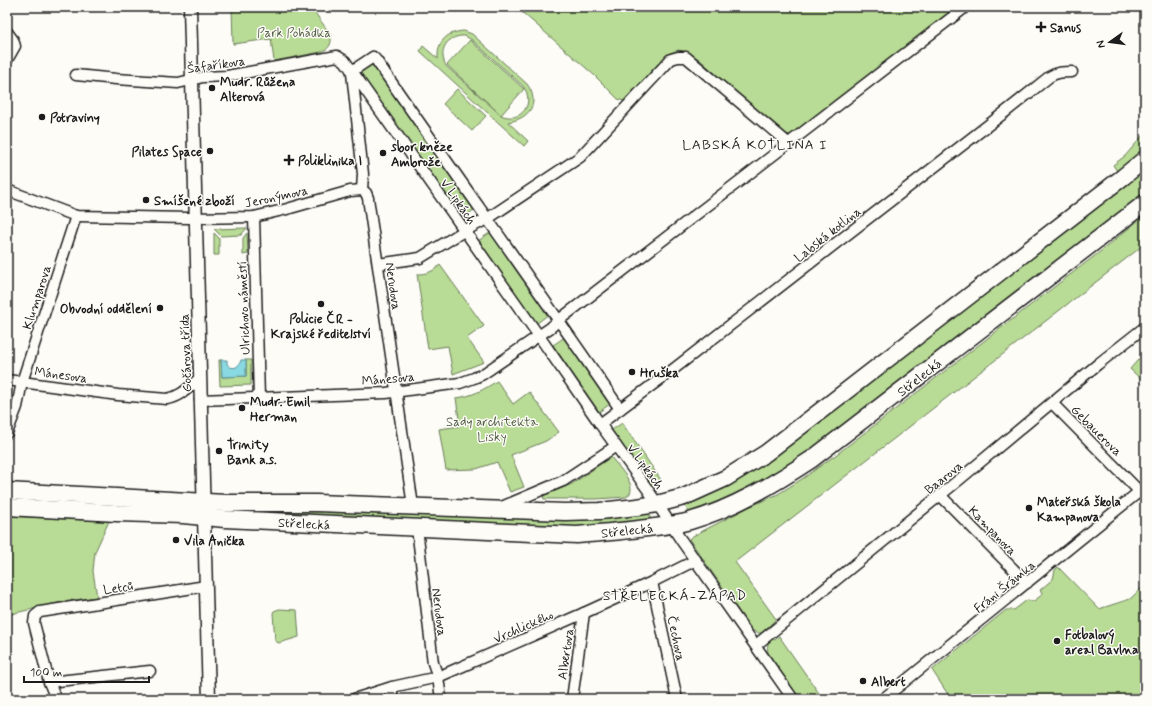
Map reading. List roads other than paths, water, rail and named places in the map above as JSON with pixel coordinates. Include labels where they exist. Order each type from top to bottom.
[{"type":"main road","name":"Střelecká","points":[[7,507],[109,513],[203,509],[225,503],[316,503],[565,512],[600,511],[657,504],[684,497],[726,478],[766,453],[1145,159]]},
{"type":"main road","name":"Střelecká","points":[[7,491],[203,509],[225,519],[417,528],[578,535],[613,533],[691,521],[721,510],[752,495],[783,478],[812,459],[1145,203]]},
{"type":"street","name":"Gočárova třída","points":[[190,7],[209,699]]},
{"type":"street","points":[[559,320],[964,9]]},
{"type":"street","points":[[7,32],[13,40],[15,46],[7,60]]},
{"type":"street","name":"Šafaříkova","points":[[76,75],[178,83],[203,78],[227,76],[337,56],[345,61],[352,71]]},
{"type":"street","name":"V Lipkách","points":[[620,409],[376,60],[373,57],[352,71],[648,490],[793,699]]},
{"type":"street","points":[[378,264],[420,258],[487,219],[580,157],[672,59],[678,57],[686,57],[788,143]]},
{"type":"street","name":"Nerudova","points":[[352,71],[363,174],[362,190],[366,193],[368,198],[413,506]]},
{"type":"street","name":"Labská kotlina","points":[[600,424],[675,368],[1049,77],[1062,72],[1072,72]]},
{"type":"street","name":"Jeronýmova","points":[[7,190],[76,216],[195,218],[254,216],[287,209],[350,191],[362,190]]},
{"type":"street","name":"Klumparova","points":[[7,433],[17,407],[22,382],[76,216]]},
{"type":"street","name":"Ulrichovo náměstí","points":[[254,216],[258,398]]},
{"type":"street","name":"Mánesova","points":[[200,400],[396,392],[460,383],[483,374],[539,336],[559,320]]},
{"type":"street","name":"Baarova","points":[[756,645],[1145,327]]},
{"type":"street","name":"Mánesova","points":[[7,380],[118,396],[167,399],[181,395],[200,378]]},
{"type":"street","name":"Gebauerova","points":[[1052,403],[1143,492]]},
{"type":"street","name":"Střelecká","points":[[495,510],[563,481],[616,446]]},
{"type":"street","name":"Fráni Šrámka","points":[[883,699],[1143,492]]},
{"type":"street","name":"Kampanova","points":[[940,495],[1027,584]]},
{"type":"street","name":"Nerudova","points":[[417,528],[433,663],[438,677],[441,699]]},
{"type":"street","name":"Vrchlického","points":[[354,699],[392,687],[438,677],[584,613],[696,560]]},
{"type":"street","name":"Čechova","points":[[652,582],[678,699]]},
{"type":"street","name":"Letců","points":[[49,682],[34,624],[35,616],[40,612],[206,586]]},
{"type":"street","name":"Albertova","points":[[572,699],[584,613]]},
{"type":"street","points":[[56,699],[49,682],[150,671]]},
{"type":"street","points":[[392,687],[392,699]]},
{"type":"water","points":[[221,360],[227,360],[227,364],[234,368],[241,360],[246,360],[246,376],[222,377]]},
{"type":"place","name":"Sanus","points":[[1041,27]]},
{"type":"place","name":"Mudr. Růžena Alterová","points":[[212,88]]},
{"type":"place","name":"Potraviny","points":[[42,117]]},
{"type":"place","name":"Pilates Space","points":[[210,151]]},
{"type":"place","name":"sbor kněze Ambrože","points":[[383,153]]},
{"type":"place","name":"Poliklinika I","points":[[289,160]]},
{"type":"place","name":"Smíšené zboží","points":[[146,200]]},
{"type":"place","name":"Policie ČR - Krajské ředitelství","points":[[321,304]]},
{"type":"place","name":"Obvodní oddělení","points":[[160,308]]},
{"type":"place","name":"Hruška","points":[[632,372]]},
{"type":"place","name":"Mudr. Emil Herman","points":[[242,408]]},
{"type":"place","name":"Trinity Bank a.s.","points":[[219,451]]},
{"type":"place","name":"Mateřská škola Kampanova","points":[[1029,508]]},
{"type":"place","name":"Vila Anička","points":[[176,540]]},
{"type":"place","name":"Fotbalový areal Bavlna","points":[[1057,641]]},
{"type":"place","name":"Albert","points":[[863,681]]},
{"type":"district","name":"LABSKÁ KOTLINA I","points":[[755,144]]},
{"type":"district","name":"STŘELECKÁ-ZÁPAD","points":[[675,595]]},
{"type":"park label","name":"Park Pohádka","points":[[294,32]]},
{"type":"park label","name":"Sady architekta Lisky","points":[[492,428]]}]
